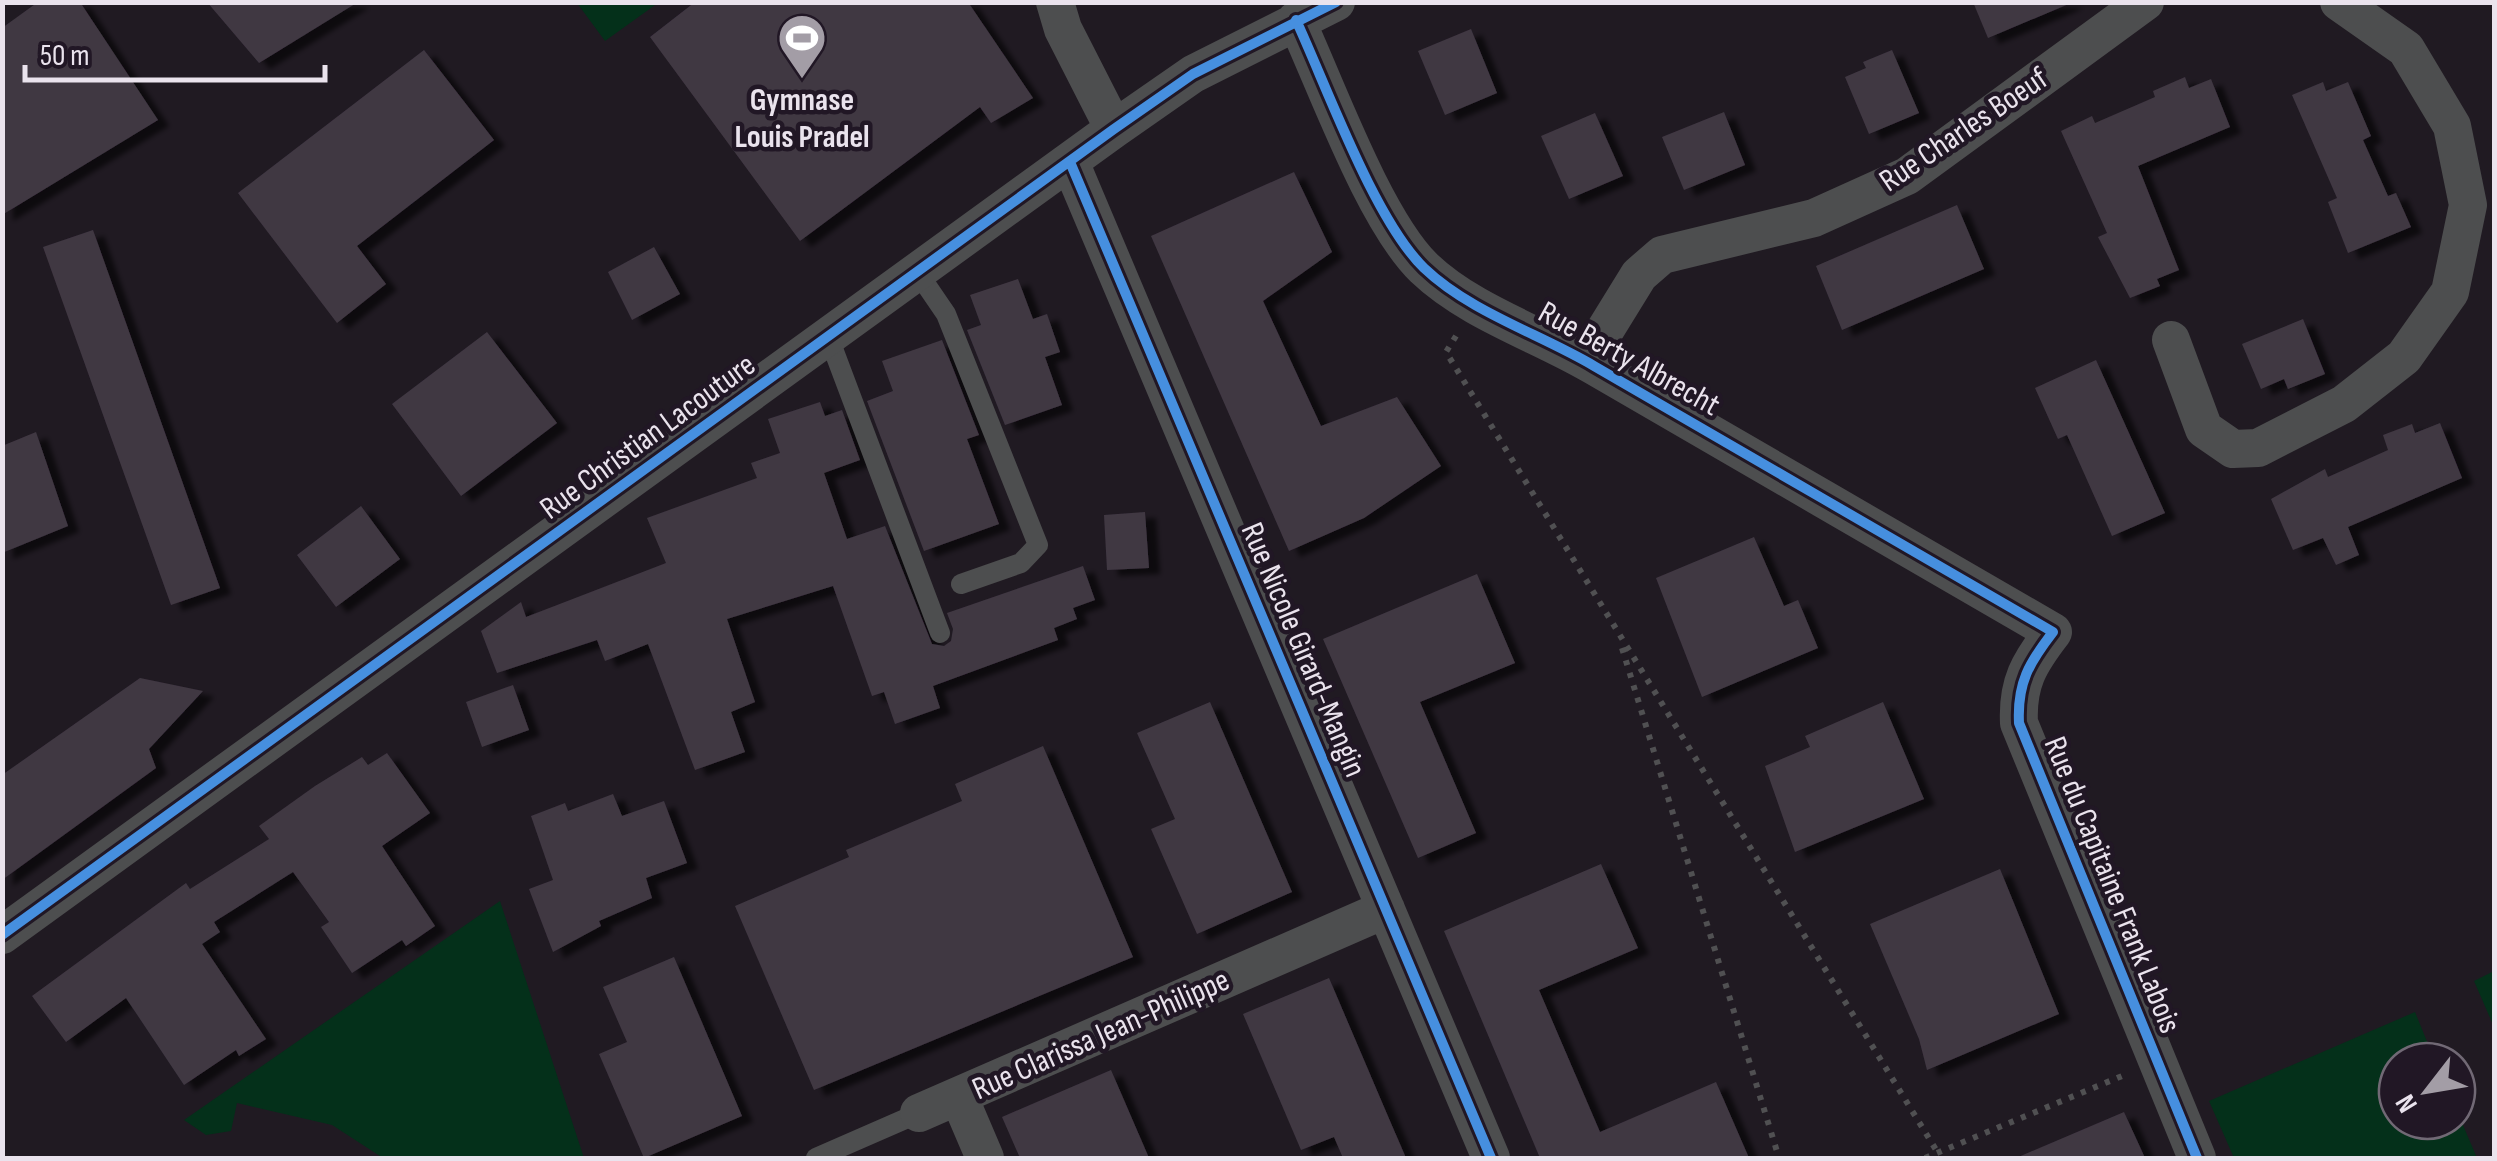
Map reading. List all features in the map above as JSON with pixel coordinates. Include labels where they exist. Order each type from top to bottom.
[{"type":"street","points":[[1055,2],[1063,29],[1114,129]]},
{"type":"street","name":"Rue Christian Lacouture","points":[[2,935],[1114,129],[1193,74],[1336,2]]},
{"type":"street","name":"Rue Charles Boeuf","points":[[1586,360],[1639,275],[1662,256],[1814,218],[1907,176],[2145,2]]},
{"type":"street","points":[[2171,340],[2204,429],[2233,449],[2258,448],[2344,404],[2404,357],[2450,292],[2468,206],[2452,126],[2406,49],[2339,2]]},
{"type":"street","name":"Rue Berty Albrecht","points":[[1296,20],[1401,240],[1425,268],[1476,302],[1586,360],[2052,632]]},
{"type":"street","name":"Rue Nicole Girard-Mangin","points":[[1070,162],[1491,1158]]},
{"type":"street","name":"Rue du Capitaine Frank Labois","points":[[2052,632],[2027,666],[2017,693],[2018,722],[2197,1158]]},
{"type":"street","name":"Rue Clarissa Jean-Philippe","points":[[919,1113],[1386,909]]},
{"type":"street","points":[[959,1097],[984,1158]]},
{"type":"lane","points":[[918,273],[946,314],[1038,546],[1022,563],[962,584]]},
{"type":"lane","points":[[828,338],[940,633]]},
{"type":"lane","name":"Rue Clarissa Jean-Philippe","points":[[816,1158],[919,1113]]},
{"type":"path","points":[[1476,302],[1446,352],[1588,577],[1618,636],[1938,1153]]},
{"type":"path","points":[[1618,636],[1780,1158]]},
{"type":"path","points":[[1925,1158],[2157,1062]]},
{"type":"green space","points":[[577,3],[658,3],[605,41]]},
{"type":"green space","points":[[500,901],[584,1158],[383,1158],[332,1125],[237,1103],[231,1131],[206,1135],[184,1120]]},
{"type":"green space","points":[[2494,971],[2494,1027],[2474,981]]},
{"type":"green space","points":[[2415,1012],[2427,1041],[2377,1041],[2377,1141],[2470,1141],[2477,1158],[2234,1158],[2209,1101]]},
{"type":"building","points":[[38,2],[80,2],[158,120],[2,215],[2,28]]},
{"type":"building","points":[[207,2],[358,2],[259,63]]},
{"type":"building","name":"Gymnase Louis Pradel","points":[[695,2],[968,2],[1033,98],[991,123],[980,107],[800,241],[650,37]]},
{"type":"building","points":[[1973,2],[2071,2],[2071,3],[1988,38]]},
{"type":"building","points":[[1471,29],[1497,93],[1445,115],[1418,51]]},
{"type":"building","points":[[424,50],[494,140],[357,246],[386,284],[337,323],[238,193]]},
{"type":"building","points":[[1892,50],[1919,113],[1869,134],[1845,77],[1866,68],[1863,62]]},
{"type":"building","points":[[2185,77],[2189,88],[2211,79],[2230,127],[2138,166],[2179,270],[2157,279],[2160,286],[2130,298],[2098,237],[2107,233],[2061,131],[2092,116],[2095,123],[2155,97],[2153,91]]},
{"type":"building","points":[[2323,82],[2326,91],[2348,82],[2371,136],[2363,140],[2388,196],[2396,193],[2411,227],[2348,253],[2328,202],[2337,198],[2292,95]]},
{"type":"building","points":[[1724,112],[1745,165],[1684,190],[1662,137]]},
{"type":"building","points":[[1595,113],[1623,176],[1569,199],[1541,136]]},
{"type":"building","points":[[1294,172],[1332,252],[1263,301],[1321,426],[1397,397],[1441,466],[1364,518],[1289,551],[1151,236]]},
{"type":"building","points":[[1957,205],[1984,269],[1842,330],[1816,266]]},
{"type":"building","points":[[93,230],[220,588],[171,605],[43,247]]},
{"type":"building","points":[[654,247],[680,294],[632,320],[608,272]]},
{"type":"building","points":[[1018,279],[1033,319],[1047,314],[1060,352],[1045,357],[1062,405],[1005,425],[967,330],[981,325],[970,295]]},
{"type":"building","points":[[2303,319],[2325,374],[2288,389],[2284,379],[2261,389],[2242,344]]},
{"type":"building","points":[[487,332],[557,423],[461,496],[392,404]]},
{"type":"building","points":[[942,340],[979,435],[967,439],[999,524],[924,551],[867,401],[893,391],[882,361]]},
{"type":"building","points":[[2096,360],[2165,513],[2112,536],[2067,435],[2058,439],[2035,388]]},
{"type":"building","points":[[820,402],[825,416],[842,410],[860,460],[824,473],[847,539],[885,526],[932,644],[944,646],[951,641],[953,629],[947,613],[1083,566],[1095,600],[1073,608],[1077,619],[1054,628],[1058,640],[933,686],[940,708],[895,724],[884,692],[872,696],[833,586],[727,619],[755,702],[731,712],[745,752],[695,770],[648,644],[605,661],[597,640],[497,673],[481,631],[521,602],[526,617],[666,563],[647,518],[757,478],[751,463],[780,453],[768,419]]},
{"type":"building","points":[[2440,423],[2462,478],[2348,527],[2359,555],[2336,565],[2323,538],[2293,550],[2271,499],[2325,469],[2328,477],[2388,450],[2383,435],[2412,424],[2415,433]]},
{"type":"building","points":[[36,432],[68,526],[2,553],[2,446]]},
{"type":"building","points":[[361,506],[400,559],[336,607],[297,555]]},
{"type":"building","points":[[1145,512],[1149,568],[1107,570],[1104,515]]},
{"type":"building","points":[[1754,537],[1784,606],[1798,600],[1818,648],[1702,697],[1656,578]]},
{"type":"building","points":[[1477,574],[1515,663],[1420,702],[1476,833],[1418,858],[1323,639]]},
{"type":"building","points":[[140,678],[203,691],[149,749],[156,768],[2,880],[2,775]]},
{"type":"building","points":[[513,685],[529,730],[482,747],[466,702]]},
{"type":"building","points":[[1210,702],[1292,892],[1197,934],[1151,829],[1175,819],[1137,733]]},
{"type":"building","points":[[1883,702],[1924,799],[1795,852],[1765,766],[1810,747],[1805,736]]},
{"type":"building","points":[[1043,746],[1133,957],[814,1090],[735,906],[849,857],[846,850],[962,801],[955,784]]},
{"type":"building","points":[[387,753],[430,813],[382,846],[435,926],[406,946],[402,940],[352,973],[321,927],[329,922],[293,872],[214,922],[220,932],[202,944],[266,1039],[239,1056],[236,1050],[184,1085],[126,998],[66,1042],[32,996],[186,883],[190,889],[269,839],[259,826],[315,786],[362,757],[368,765]]},
{"type":"building","points":[[613,794],[622,816],[664,801],[687,863],[646,878],[652,898],[599,921],[601,926],[553,952],[529,889],[553,880],[531,816],[565,803],[568,811]]},
{"type":"building","points":[[1601,864],[1638,948],[1539,990],[1600,1132],[1716,1082],[1749,1158],[1540,1158],[1444,931]]},
{"type":"building","points":[[2000,869],[2059,1014],[1927,1070],[1919,1039],[1870,924]]},
{"type":"building","points":[[674,957],[742,1116],[644,1158],[599,1054],[627,1042],[603,987]]},
{"type":"building","points":[[1329,978],[1406,1158],[1343,1158],[1334,1137],[1301,1150],[1243,1014]]},
{"type":"building","points":[[1111,1070],[1149,1158],[1020,1158],[1002,1117]]},
{"type":"building","points":[[2124,1112],[2145,1158],[2016,1158]]},
{"type":"cycle path","points":[[2,935],[1114,129],[1193,74],[1336,2]]},
{"type":"cycle path","points":[[1296,20],[1387,218],[1405,246],[1442,284],[1484,310],[1573,354],[2053,632],[2026,674],[2019,723],[2197,1158]]},
{"type":"cycle path","points":[[1070,162],[1491,1158]]},
{"type":"place","name":"Gymnase Louis Pradel","points":[[802,80]]}]
